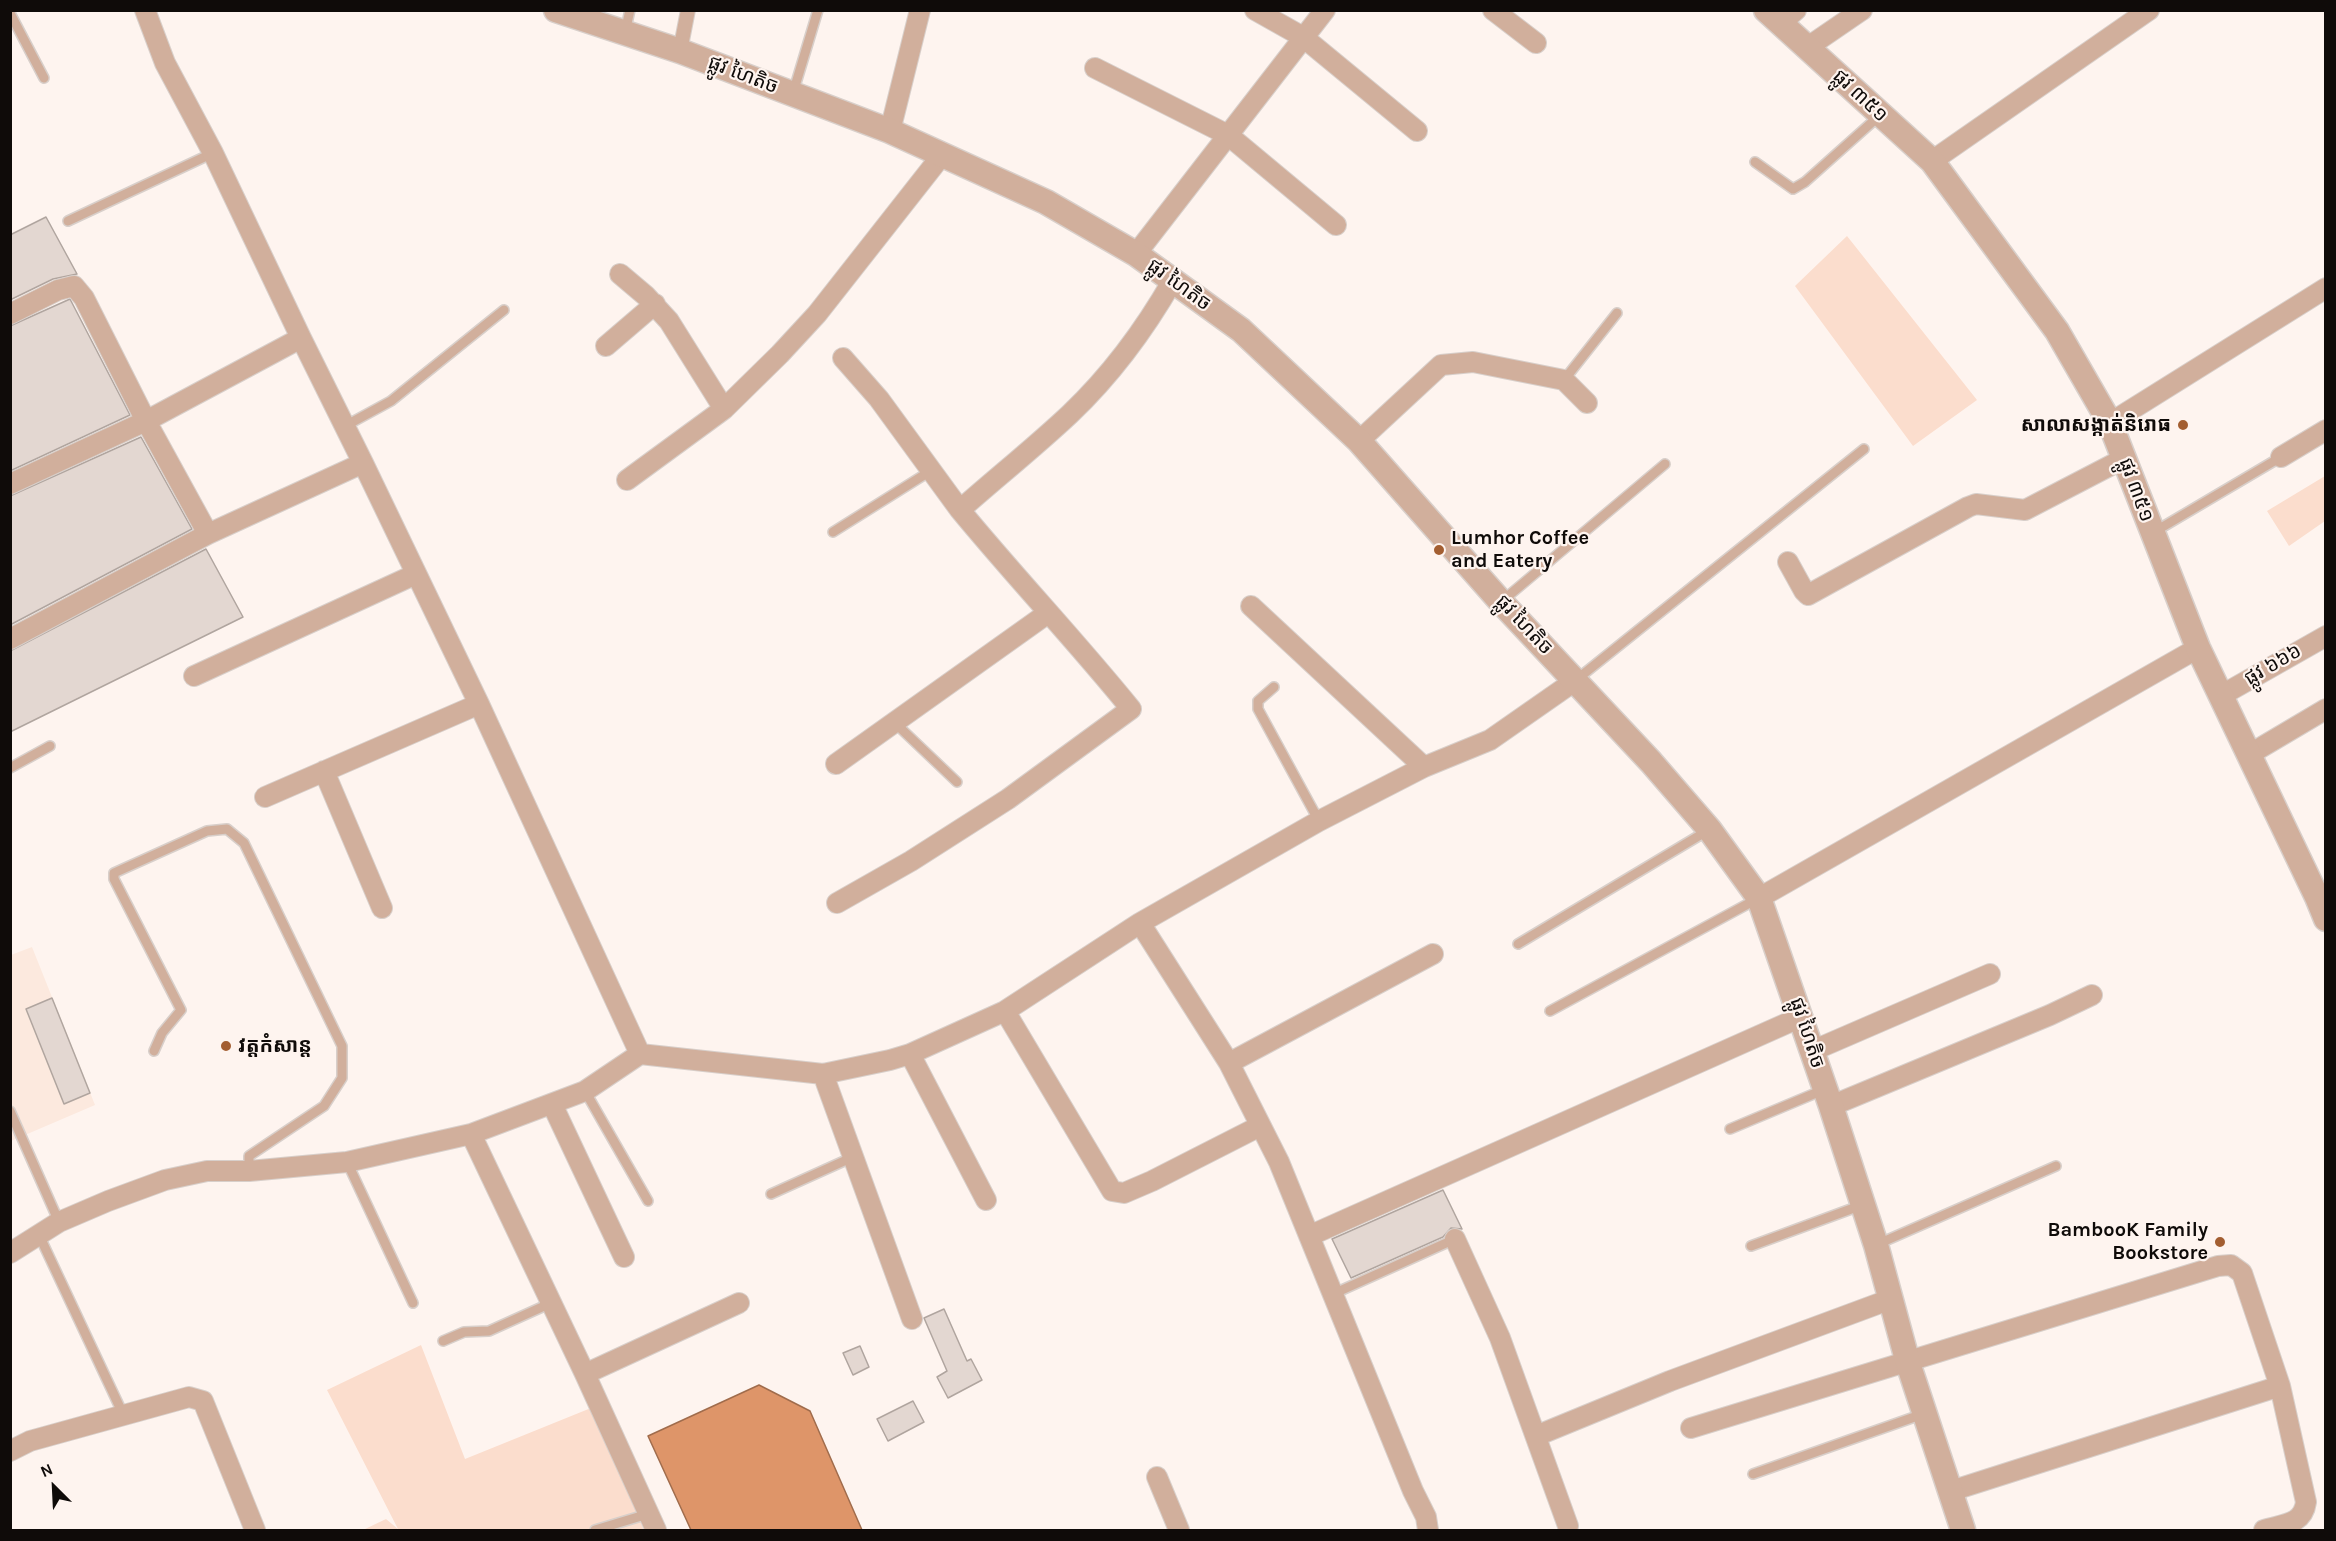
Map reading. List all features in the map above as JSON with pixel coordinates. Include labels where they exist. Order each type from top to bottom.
[{"type":"street","points":[[145,10],[165,63],[213,153],[363,463],[478,704],[640,1054]]},
{"type":"street","name":"ផ្លូវ ហៃតិច","points":[[556,10],[627,22],[680,51],[890,131],[1046,202],[1136,254],[1241,330],[1359,441],[1501,602],[1576,680],[1710,830],[1759,898],[1828,1097],[1876,1245],[1908,1363],[1964,1530]]},
{"type":"street","points":[[680,51],[688,10]]},
{"type":"street","points":[[890,131],[920,10]]},
{"type":"street","points":[[1255,10],[1303,37],[1417,131]]},
{"type":"street","points":[[1136,254],[1325,10]]},
{"type":"street","points":[[1493,10],[1536,43]]},
{"type":"street","points":[[1808,47],[1863,10]]},
{"type":"street","points":[[1932,161],[2149,10]]},
{"type":"street","name":"ផ្លូវ ៣៥១","points":[[1781,15],[1808,47],[1932,161],[2057,331],[2110,423],[2198,648],[2323,903]]},
{"type":"street","points":[[1095,68],[1228,135],[1336,225]]},
{"type":"street","points":[[627,480],[724,409],[780,354],[817,314],[942,155]]},
{"type":"street","points":[[620,274],[655,304],[669,321],[724,409]]},
{"type":"street","points":[[960,510],[1071,413],[1115,365],[1155,310],[1173,280]]},
{"type":"street","points":[[10,314],[58,290],[74,286],[84,298],[146,421],[208,534]]},
{"type":"street","points":[[2110,423],[2325,288]]},
{"type":"street","points":[[606,346],[655,304]]},
{"type":"street","points":[[10,484],[146,421],[301,338]]},
{"type":"street","points":[[837,903],[911,861],[1008,799],[1131,709],[960,510],[879,399],[843,357]]},
{"type":"street","points":[[1359,441],[1441,365],[1473,362],[1564,380],[1587,403]]},
{"type":"street","points":[[2282,457],[2325,430]]},
{"type":"street","points":[[1788,562],[1808,595],[1968,507],[1976,504],[2025,510],[2125,458]]},
{"type":"street","points":[[10,639],[208,534],[363,463]]},
{"type":"street","points":[[194,676],[416,574]]},
{"type":"street","points":[[1251,606],[1424,767]]},
{"type":"street","points":[[836,764],[1048,613]]},
{"type":"street","name":"ផ្លូវ ៦៦៦","points":[[2222,695],[2325,636]]},
{"type":"street","points":[[1759,898],[2198,648]]},
{"type":"street","points":[[10,1253],[59,1222],[165,1180],[207,1171],[249,1171],[347,1162],[471,1134],[585,1091],[640,1054],[823,1074],[910,1054],[1005,1011],[1140,923],[1319,821],[1424,767],[1490,740],[1576,680]]},
{"type":"street","points":[[265,797],[478,704]]},
{"type":"street","points":[[2250,754],[2325,709]]},
{"type":"street","points":[[324,771],[382,908]]},
{"type":"street","points":[[1140,923],[1229,1063],[1279,1162],[1426,1517],[1428,1530]]},
{"type":"street","points":[[1229,1063],[1433,954]]},
{"type":"street","points":[[1812,1051],[1990,974]]},
{"type":"street","points":[[1828,1097],[2039,1020],[2092,995]]},
{"type":"street","points":[[1005,1011],[1112,1191],[1124,1193],[1152,1181],[1260,1126]]},
{"type":"street","points":[[1309,1236],[1801,1017]]},
{"type":"street","points":[[910,1054],[986,1200]]},
{"type":"street","points":[[823,1074],[912,1318]]},
{"type":"street","points":[[552,1104],[624,1257]]},
{"type":"street","points":[[471,1134],[585,1374],[652,1522]]},
{"type":"street","points":[[1455,1239],[1500,1338],[1568,1526]]},
{"type":"street","points":[[1690,1428],[1908,1363],[2218,1266],[2231,1265],[2242,1273],[2280,1386],[2306,1502],[2304,1514],[2300,1519],[2264,1530]]},
{"type":"street","points":[[1536,1436],[1670,1381],[1891,1299]]},
{"type":"street","points":[[585,1374],[739,1303]]},
{"type":"street","points":[[1951,1491],[2280,1386]]},
{"type":"street","points":[[10,1451],[30,1441],[123,1414],[189,1397],[203,1401],[255,1530]]},
{"type":"street","points":[[1157,1477],[1179,1530]]},
{"type":"lane","points":[[793,93],[818,10]]},
{"type":"lane","points":[[10,13],[44,78]]},
{"type":"lane","points":[[1755,162],[1792,189],[1805,182],[1881,115]]},
{"type":"lane","points":[[68,221],[213,153]]},
{"type":"lane","points":[[345,426],[392,401],[504,310]]},
{"type":"lane","points":[[1564,380],[1617,313]]},
{"type":"lane","points":[[1576,680],[1864,449]]},
{"type":"lane","points":[[2152,534],[2282,457]]},
{"type":"lane","points":[[1501,602],[1665,464]]},
{"type":"lane","points":[[833,532],[932,470]]},
{"type":"lane","points":[[1274,687],[1258,701],[1258,709],[1319,821]]},
{"type":"lane","points":[[895,723],[957,782]]},
{"type":"lane","points":[[10,768],[50,746]]},
{"type":"lane","points":[[154,1051],[162,1033],[181,1010],[114,879],[114,873],[207,831],[227,829],[244,843],[342,1046],[342,1078],[324,1106],[249,1156],[249,1171]]},
{"type":"lane","points":[[1518,944],[1710,830]]},
{"type":"lane","points":[[1550,1011],[1759,898]]},
{"type":"lane","points":[[585,1091],[648,1201]]},
{"type":"lane","points":[[1730,1129],[1828,1097]]},
{"type":"lane","points":[[10,1111],[59,1222]]},
{"type":"lane","points":[[771,1194],[853,1157]]},
{"type":"lane","points":[[347,1162],[413,1303]]},
{"type":"lane","points":[[1876,1245],[2056,1166]]},
{"type":"lane","points":[[1751,1246],[1862,1205]]},
{"type":"lane","points":[[39,1235],[123,1414]]},
{"type":"lane","points":[[1333,1294],[1455,1239]]},
{"type":"lane","points":[[443,1341],[464,1332],[489,1330],[551,1303]]},
{"type":"lane","points":[[1753,1474],[1925,1414]]},
{"type":"lane","points":[[595,1530],[652,1522]]},
{"type":"shaded area","points":[[1847,236],[1977,400],[1913,446],[1795,286]]},
{"type":"shaded area","points":[[2325,476],[2325,521],[2289,546],[2267,511]]},
{"type":"shaded area","points":[[32,947],[95,1105],[11,1141],[11,955]]},
{"type":"shaded area","points":[[421,1345],[465,1459],[591,1408],[644,1530],[363,1530],[386,1519],[398,1529],[327,1390]]},
{"type":"shaded area","points":[[759,1385],[810,1411],[862,1530],[691,1530],[648,1436]]},
{"type":"building","points":[[46,217],[77,274],[53,279],[10,300],[10,235]]},
{"type":"building","points":[[70,299],[130,415],[10,471],[10,326]]},
{"type":"building","points":[[141,437],[192,529],[10,625],[10,496]]},
{"type":"building","points":[[206,549],[243,617],[10,732],[10,651]]},
{"type":"building","points":[[52,998],[90,1093],[64,1104],[26,1009]]},
{"type":"building","points":[[1443,1190],[1462,1229],[1451,1228],[1443,1237],[1351,1278],[1332,1239]]},
{"type":"building","points":[[944,1309],[967,1361],[971,1359],[982,1380],[948,1398],[937,1377],[947,1371],[924,1318]]},
{"type":"building","points":[[860,1346],[869,1367],[853,1375],[843,1353]]},
{"type":"building","points":[[913,1401],[924,1422],[888,1441],[877,1419]]},
{"type":"place","name":"សាលាសង្កាត់និរោធ","points":[[2183,425]]},
{"type":"place","name":"Lumhor Coffee and Eatery","points":[[1439,550]]},
{"type":"place","name":"វត្តកំសាន្ត","points":[[226,1046]]},
{"type":"place","name":"BambooK Family Bookstore","points":[[2220,1242]]}]
